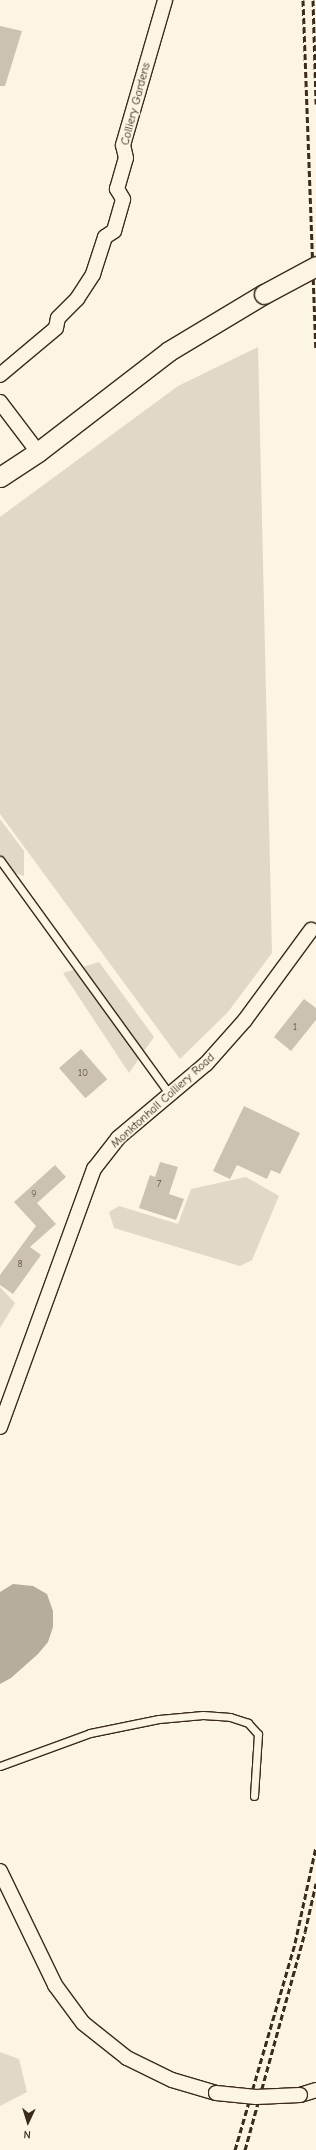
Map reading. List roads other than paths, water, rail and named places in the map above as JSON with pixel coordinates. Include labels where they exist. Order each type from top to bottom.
[{"type":"main road","points":[[0,477],[38,452],[169,351],[264,294],[316,266]]},
{"type":"street","name":"Colliery Gardens","points":[[0,375],[56,328],[58,318],[77,299],[93,274],[105,237],[114,231],[123,199],[117,189],[126,158],[123,145],[165,0]]},
{"type":"street","points":[[0,402],[38,452]]},
{"type":"street","name":"Monktonhall Colliery Road","points":[[0,1427],[94,1169],[118,1138],[171,1096],[206,1064],[245,1020],[311,930]]},
{"type":"street","points":[[0,1871],[55,1985],[83,2023],[127,2058],[172,2080],[216,2093],[256,2097],[300,2095],[316,2090]]},
{"type":"lane","points":[[0,860],[171,1096]]},
{"type":"lane","points":[[0,1766],[90,1733],[159,1719],[203,1715],[230,1717],[248,1724],[258,1734],[254,1796]]},
{"type":"railway","points":[[303,0],[316,348]]},
{"type":"railway","points":[[313,0],[316,104]]},
{"type":"railway","points":[[235,2150],[295,1943],[316,1847]]},
{"type":"railway","points":[[245,2150],[305,1932],[316,1883]]}]
